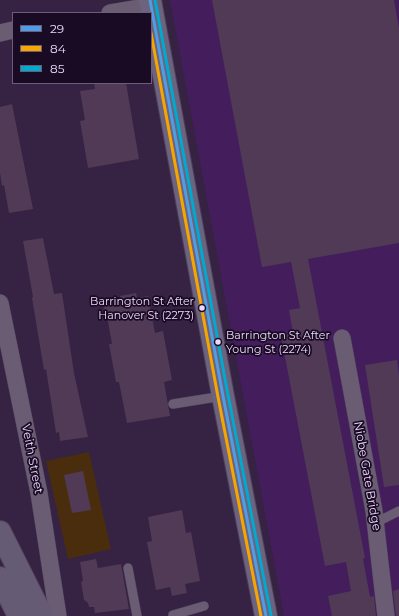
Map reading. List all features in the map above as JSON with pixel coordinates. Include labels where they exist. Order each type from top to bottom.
[{"type":"main road","points":[[151,3],[223,396],[266,616]]},
{"type":"street","points":[[114,12],[151,3]]},
{"type":"street","points":[[0,33],[12,30]]},
{"type":"street","name":"Veith Street","points":[[0,303],[39,493],[58,616]]},
{"type":"street","name":"Niobe Gate Bridge","points":[[342,338],[375,523],[386,616]]},
{"type":"street","points":[[0,532],[42,616]]},
{"type":"street","points":[[0,578],[19,616]]},
{"type":"lane","points":[[172,404],[223,396]]},
{"type":"lane","points":[[375,523],[399,511]]},
{"type":"lane","points":[[128,568],[137,616]]},
{"type":"lane","points":[[173,616],[204,606]]},
{"type":"shaded area","points":[[170,0],[399,0],[399,616],[284,616]]},
{"type":"shaded area","points":[[89,452],[111,549],[68,559],[46,461]]},
{"type":"building","points":[[212,0],[394,0],[399,28],[399,243],[308,259],[365,558],[363,559],[370,597],[374,596],[376,616],[332,616],[328,596],[351,591],[346,562],[325,566],[281,336],[293,333],[289,310],[300,308],[291,262],[262,267]]},
{"type":"building","points":[[94,84],[126,84],[139,159],[88,168],[80,121],[85,120],[80,91],[95,89]]},
{"type":"building","points":[[12,104],[33,209],[9,213],[4,185],[2,186],[0,173],[0,107]]},
{"type":"building","points":[[43,238],[54,294],[62,293],[74,373],[88,437],[60,441],[59,432],[56,433],[23,241]]},
{"type":"building","points":[[136,293],[137,298],[148,296],[155,333],[163,331],[172,380],[164,382],[170,416],[127,423],[119,382],[116,382],[109,344],[112,344],[107,316],[105,316],[103,304],[120,301],[120,296]]},
{"type":"building","points":[[397,360],[399,376],[399,485],[384,487],[365,365]]},
{"type":"building","points":[[83,471],[91,510],[72,513],[64,475]]},
{"type":"building","points":[[182,510],[186,533],[191,532],[200,581],[185,584],[187,593],[172,596],[170,587],[156,590],[147,542],[152,541],[148,517]]},
{"type":"building","points":[[96,559],[98,568],[121,564],[129,609],[95,613],[94,607],[89,607],[88,603],[84,600],[80,562]]},
{"type":"building","points":[[399,589],[399,616],[396,616],[393,591]]},
{"type":"transit line","name":"29","points":[[150,0],[223,396],[266,616]]},
{"type":"transit line","name":"85","points":[[155,0],[228,395],[271,615]]},
{"type":"transit line","name":"84","points":[[152,38],[218,397],[261,616]]},
{"type":"place","name":"Barrington St After Hanover St (2273)","points":[[202,308]]},
{"type":"place","name":"Barrington St After Young St (2274)","points":[[218,342]]}]
